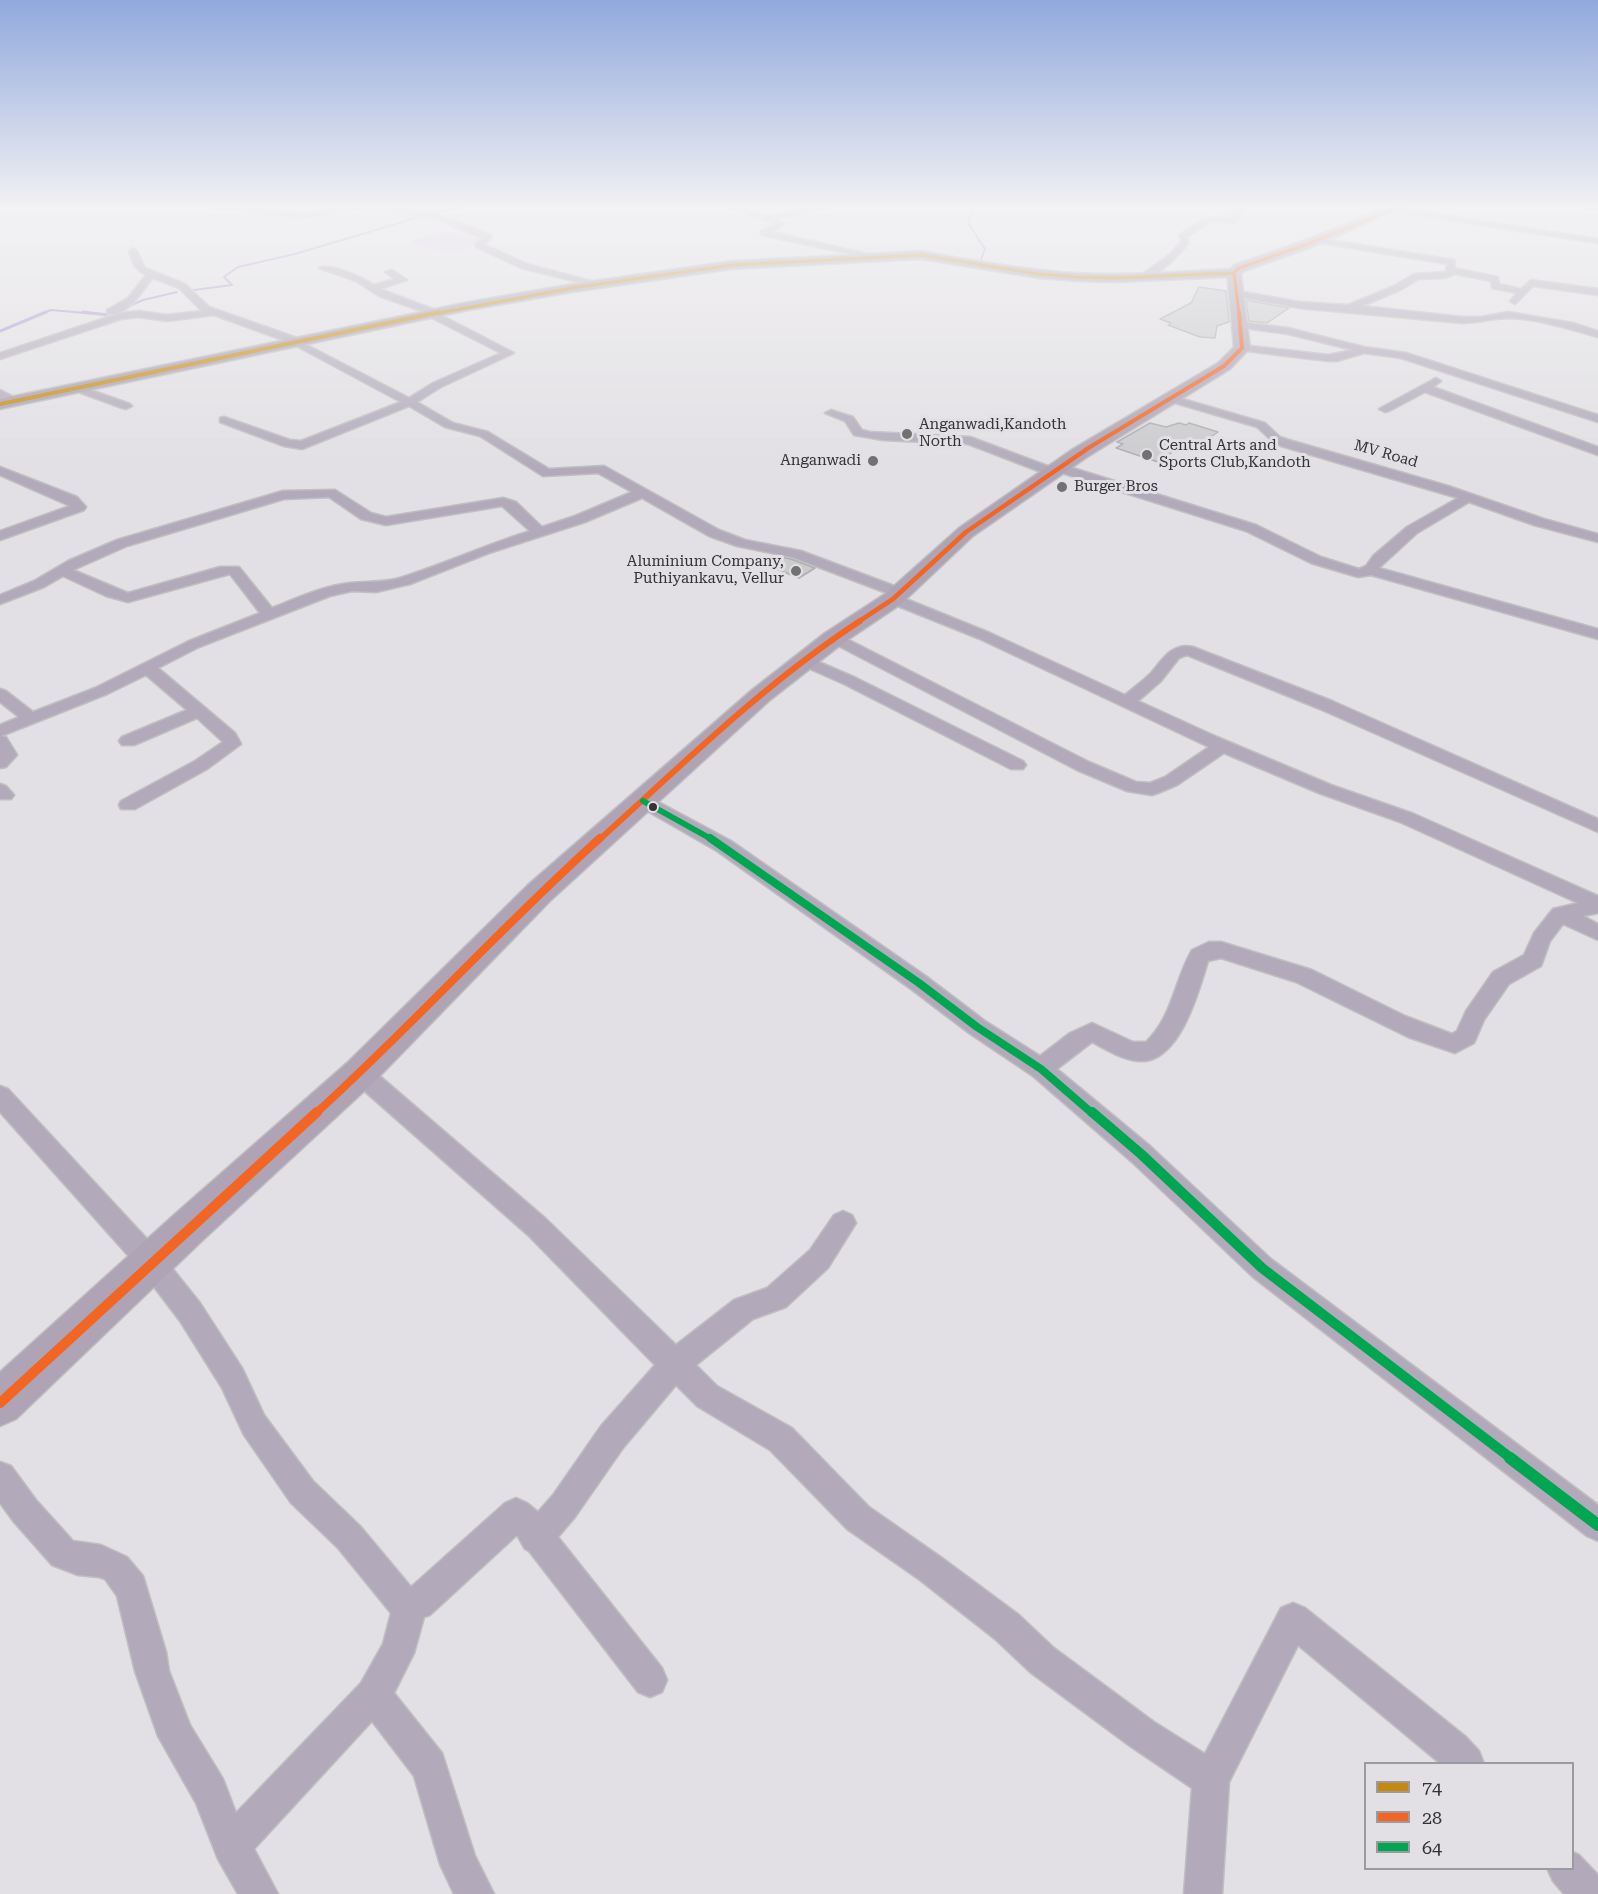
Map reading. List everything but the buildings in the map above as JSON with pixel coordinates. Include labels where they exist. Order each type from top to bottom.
[{"type":"highway","points":[[0,1403],[151,1262],[360,1073],[540,893],[761,695],[834,638],[897,596],[966,532],[1056,470],[1168,398],[1224,366],[1242,348],[1238,294]]},
{"type":"main road","points":[[0,404],[433,314],[550,293]]},
{"type":"street","points":[[110,312],[132,302],[137,293]]},
{"type":"street","points":[[190,293],[207,309],[297,342],[372,380],[449,425],[484,435],[547,473],[600,469],[714,533],[742,543],[796,554],[897,596],[1222,746],[1325,789],[1407,818],[1598,905]]},
{"type":"street","points":[[224,420],[288,443],[302,444],[410,402],[437,385],[509,353],[433,314],[385,293]]},
{"type":"street","points":[[1349,308],[1384,293]]},
{"type":"street","points":[[1513,316],[1512,306],[1522,293]]},
{"type":"street","points":[[1238,294],[1299,305],[1462,320],[1513,316],[1573,326],[1598,334]]},
{"type":"street","points":[[0,356],[120,316],[139,314],[167,318],[215,312]]},
{"type":"street","points":[[1240,325],[1288,331],[1364,350],[1402,355],[1598,419]]},
{"type":"street","points":[[1242,348],[1328,358],[1337,358],[1364,350]]},
{"type":"street","points":[[1385,409],[1455,371]]},
{"type":"street","points":[[1425,387],[1598,451]]},
{"type":"street","points":[[77,388],[126,406]]},
{"type":"street","points":[[0,393],[14,401]]},
{"type":"street","name":"MV Road","points":[[1168,398],[1261,425],[1276,439],[1285,443],[1469,497],[1539,522],[1598,538]]},
{"type":"street","points":[[831,412],[849,419],[858,433],[903,439],[928,436],[962,439],[1056,470],[1251,528],[1316,560],[1358,573],[1369,570],[1598,634]]},
{"type":"street","points":[[0,471],[72,500],[79,507],[0,536]]},
{"type":"street","points":[[0,731],[101,691],[194,644],[340,588],[376,588],[405,581],[484,550],[580,519],[642,492]]},
{"type":"street","points":[[0,600],[39,584],[62,570],[122,543],[283,495],[330,493],[339,496],[366,516],[386,521],[503,502],[516,509],[539,532]]},
{"type":"street","points":[[1369,570],[1378,559],[1412,530],[1469,497]]},
{"type":"street","points":[[62,570],[111,593],[128,598],[225,570],[234,570],[269,615]]},
{"type":"street","points":[[834,638],[1083,766],[1133,787],[1152,789],[1171,781],[1222,746]]},
{"type":"street","points":[[1126,702],[1155,678],[1173,655],[1187,650],[1326,705],[1598,826]]},
{"type":"street","points":[[805,662],[850,681],[1017,765]]},
{"type":"street","points":[[128,805],[201,765],[232,744],[229,737],[148,668]]},
{"type":"street","points":[[0,694],[32,719]]},
{"type":"street","points":[[128,741],[199,711]]},
{"type":"street","points":[[0,741],[8,755],[0,763]]},
{"type":"street","points":[[643,801],[723,846],[919,982],[977,1027],[1041,1069],[1141,1154],[1262,1268],[1598,1525]]},
{"type":"street","points":[[1041,1069],[1078,1039],[1092,1032],[1125,1047],[1143,1052],[1158,1047],[1168,1034],[1200,956],[1209,950],[1221,950],[1303,975],[1386,1017],[1438,1040],[1455,1044],[1466,1037],[1474,1017],[1501,978],[1533,960],[1541,938],[1560,914],[1598,905]]},
{"type":"street","points":[[1560,914],[1598,933]]},
{"type":"street","points":[[360,1073],[537,1227],[707,1396],[781,1439],[858,1518],[931,1569],[1007,1627],[1042,1660],[1142,1734],[1211,1779]]},
{"type":"street","points":[[0,1096],[151,1262],[190,1312],[232,1378],[254,1425],[302,1492],[350,1537],[400,1599],[409,1606]]},
{"type":"street","points":[[536,1538],[564,1506],[612,1437],[674,1365],[744,1309],[776,1298],[819,1259],[843,1223]]},
{"type":"street","points":[[0,1477],[25,1511],[63,1554],[78,1559],[101,1561],[116,1568],[130,1588],[161,1700],[176,1736],[210,1792],[231,1846],[259,1894]]},
{"type":"street","points":[[409,1606],[418,1603],[516,1514],[524,1519],[536,1538],[650,1680]]},
{"type":"street","points":[[231,1846],[313,1756],[373,1695],[394,1663],[405,1634],[409,1606]]},
{"type":"street","points":[[1203,1894],[1211,1779],[1293,1620],[1453,1750],[1464,1762]]},
{"type":"street","points":[[373,1695],[429,1766],[459,1864],[475,1894]]},
{"type":"street","points":[[1567,1870],[1590,1894]]},
{"type":"waterway","points":[[111,314],[143,300],[171,293]]},
{"type":"waterway","points":[[42,314],[51,310],[96,314]]},
{"type":"waterway","points":[[0,331],[46,312]]},
{"type":"waterway","points":[[83,312],[108,315],[115,312]]},
{"type":"transit line","name":"74","points":[[0,404],[469,306],[541,293]]},
{"type":"transit line","name":"28","points":[[0,1403],[190,1226],[360,1073],[539,893],[761,695],[834,638],[893,599],[966,532],[1080,453],[1224,366],[1242,348],[1238,293]]},
{"type":"transit line","name":"64","points":[[643,801],[724,846],[919,983],[977,1027],[1041,1069],[1141,1154],[1262,1268],[1598,1525]]},
{"type":"place","name":"Anganwadi,Kandoth North","points":[[907,434]]},
{"type":"place","name":"Central Arts and Sports Club,Kandoth","points":[[1147,455]]},
{"type":"place","name":"Anganwadi","points":[[873,461]]},
{"type":"place","name":"Burger Bros","points":[[1062,487]]},
{"type":"place","name":"Aluminium Company, Puthiyankavu, Vellur","points":[[796,571]]}]
